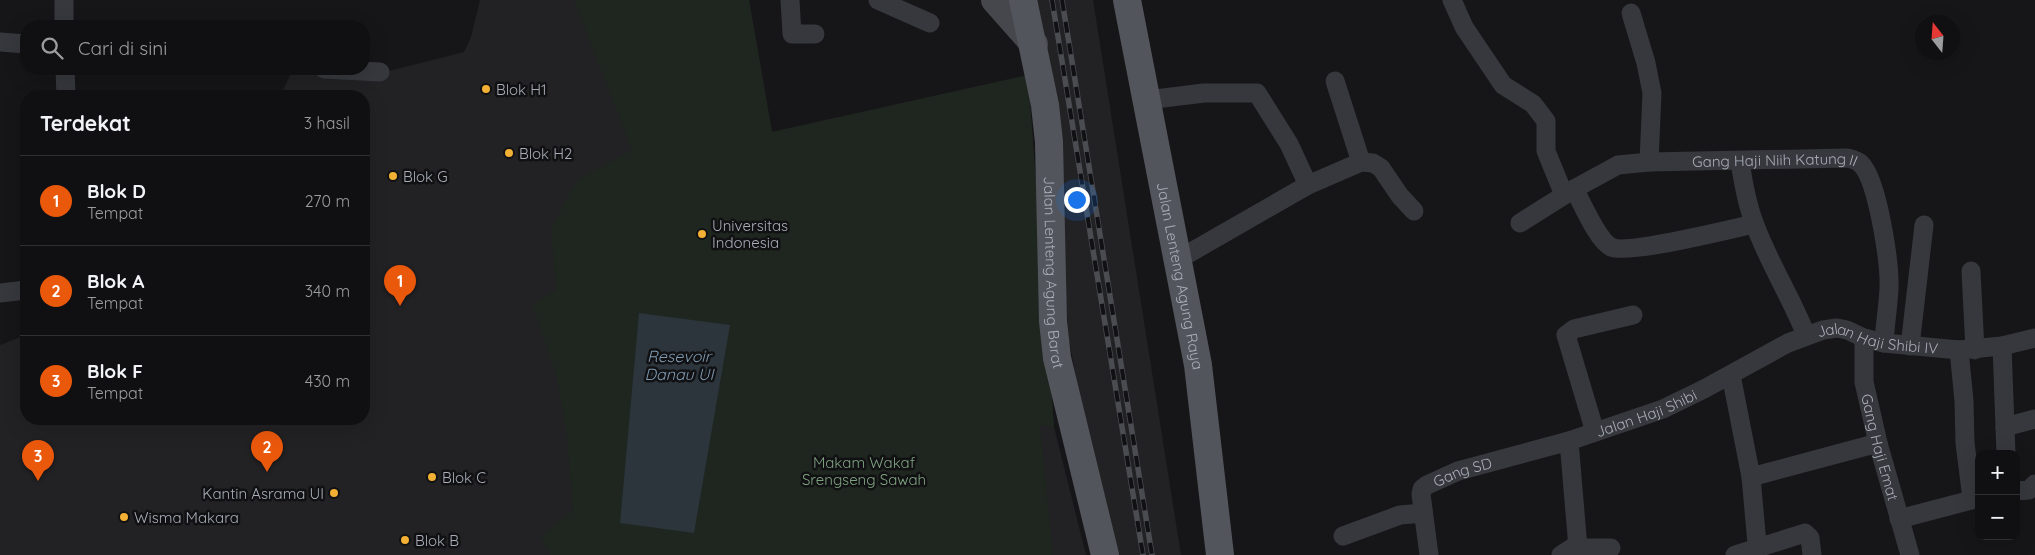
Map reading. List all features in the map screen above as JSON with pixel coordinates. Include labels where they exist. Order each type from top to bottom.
[{"type":"main road","points":[[995,0],[1034,44]]},
{"type":"main road","points":[[1023,0],[1034,44]]},
{"type":"main road","name":"Jalan Lenteng Agung Raya","points":[[1127,0],[1179,259],[1198,365],[1220,555]]},
{"type":"main road","name":"Jalan Lenteng Agung Barat","points":[[1034,44],[1045,105],[1049,142],[1053,321],[1057,358],[1065,398],[1105,555]]},
{"type":"street","points":[[64,0],[64,20]]},
{"type":"street","points":[[790,0],[792,34],[816,34]]},
{"type":"street","points":[[878,0],[930,23]]},
{"type":"street","points":[[1452,0],[1464,27],[1503,85],[1533,104],[1546,121],[1546,151],[1569,192],[1604,242],[1615,248],[1642,247],[1754,224]]},
{"type":"street","points":[[1631,13],[1646,63],[1652,93],[1649,162]]},
{"type":"street","points":[[0,42],[20,44]]},
{"type":"street","points":[[370,71],[380,72]]},
{"type":"street","points":[[65,75],[66,90]]},
{"type":"street","points":[[1335,81],[1361,162]]},
{"type":"street","points":[[1147,100],[1213,93],[1257,94],[1289,144],[1308,185]]},
{"type":"street","name":"Gang Haji Niih Katung II","points":[[1520,223],[1569,192],[1618,165],[1649,162],[1847,158],[1858,161],[1862,165],[1877,204],[1886,241],[1889,288],[1884,343]]},
{"type":"street","points":[[1740,160],[1754,224],[1794,304],[1806,335]]},
{"type":"street","points":[[1179,259],[1308,185],[1361,162],[1373,163],[1381,168],[1400,196],[1414,211]]},
{"type":"street","points":[[1910,346],[1924,225]]},
{"type":"street","points":[[1971,271],[1964,401],[1965,443],[1975,495]]},
{"type":"street","points":[[0,293],[20,291]]},
{"type":"street","name":"Jalan Haji Shibi","points":[[1633,316],[1574,329],[1566,335],[1595,432],[1663,409],[1731,375]]},
{"type":"street","name":"Jalan Haji Shibi IV","points":[[1731,375],[1806,335],[1837,328],[1884,343],[1967,350],[2002,346],[2035,338]]},
{"type":"street","name":"Gang Haji Emat","points":[[1864,338],[1864,382],[1878,443],[1910,555]]},
{"type":"street","points":[[2002,346],[2006,450]]},
{"type":"street","points":[[1731,375],[1751,477],[1757,552]]},
{"type":"street","points":[[2004,427],[2035,419]]},
{"type":"street","name":"Gang SD","points":[[1429,555],[1421,494],[1422,489],[1427,485],[1458,471],[1486,462],[1569,441],[1595,432]]},
{"type":"street","points":[[1569,441],[1578,548]]},
{"type":"street","points":[[1751,477],[1878,443]]},
{"type":"street","points":[[2020,491],[2029,490],[2035,484]]},
{"type":"street","points":[[1899,519],[1975,499]]},
{"type":"street","points":[[1343,536],[1400,515],[1423,512]]},
{"type":"street","points":[[1735,555],[1757,552],[1805,533],[1810,538],[1812,555]]},
{"type":"street","points":[[1561,555],[1566,550],[1578,548],[1611,548]]},
{"type":"shaded area","name":"Universitas Indonesia","points":[[480,0],[749,0],[772,132],[1028,75],[1054,427],[1086,555],[0,555],[0,345],[20,337],[20,425],[370,425],[370,90],[283,90],[290,75],[370,75],[370,71],[389,71],[464,52],[471,37]]},
{"type":"shaded area","points":[[1034,0],[1093,0],[1181,555],[1115,555],[1080,399],[1069,340],[1052,103]]},
{"type":"green space","name":"Makam Wakaf Srengseng Sawah","points":[[574,0],[749,0],[772,132],[1028,75],[1054,427],[1040,425],[1053,555],[550,555],[541,537],[573,510],[567,436],[557,378],[532,304],[556,290],[551,229],[577,180],[632,150]]},
{"type":"water","name":"Resevoir Danau UI","points":[[639,313],[730,325],[694,533],[620,523]]},
{"type":"railway","points":[[1052,0],[1143,555]]},
{"type":"railway","points":[[1062,0],[1152,555]]},
{"type":"place","name":"Blok H1","points":[[486,89]]},
{"type":"place","name":"Blok H2","points":[[509,153]]},
{"type":"place","name":"Blok G","points":[[393,176]]},
{"type":"place","name":"Universitas Indonesia","points":[[702,234]]},
{"type":"place","name":"Blok D","points":[[400,306]]},
{"type":"place","name":"Blok A","points":[[267,472]]},
{"type":"place","name":"Blok C","points":[[432,477]]},
{"type":"place","name":"Blok F","points":[[38,481]]},
{"type":"place","name":"Kantin Asrama UI","points":[[334,493]]},
{"type":"place","name":"Wisma Makara","points":[[124,517]]},
{"type":"place","name":"Blok B","points":[[405,540]]}]
